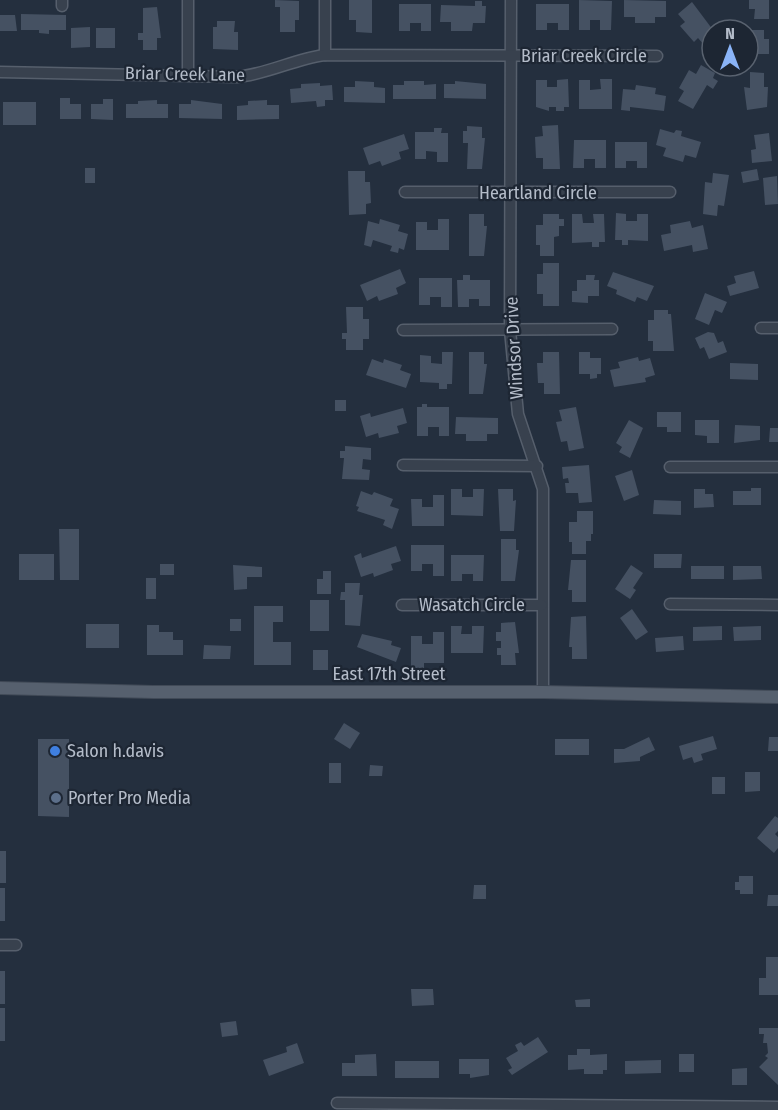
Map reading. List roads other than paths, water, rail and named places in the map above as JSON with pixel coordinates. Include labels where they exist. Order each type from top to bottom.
[{"type":"main road","name":"East 17th Street","points":[[0,688],[165,692],[543,692],[778,698]]},
{"type":"street","points":[[188,0],[188,74]]},
{"type":"street","points":[[325,0],[325,55]]},
{"type":"street","name":"Windsor Drive","points":[[511,0],[510,330],[518,414],[543,489],[543,692]]},
{"type":"street","name":"Briar Creek Lane","points":[[0,72],[259,75],[307,58],[325,55],[511,56]]},
{"type":"street","name":"Briar Creek Circle","points":[[511,56],[657,56]]},
{"type":"street","name":"Heartland Circle","points":[[405,192],[670,192]]},
{"type":"street","points":[[761,328],[778,328]]},
{"type":"street","points":[[403,330],[612,329]]},
{"type":"street","points":[[404,465],[537,466]]},
{"type":"street","points":[[670,466],[778,467]]},
{"type":"street","points":[[670,604],[778,605]]},
{"type":"street","name":"Wasatch Circle","points":[[402,605],[542,605]]},
{"type":"street","points":[[0,945],[16,945]]},
{"type":"street","points":[[337,1103],[778,1107]]},
{"type":"place","name":"Salon h.davis","points":[[55,751]]},
{"type":"place","name":"Porter Pro Media","points":[[56,798]]}]
